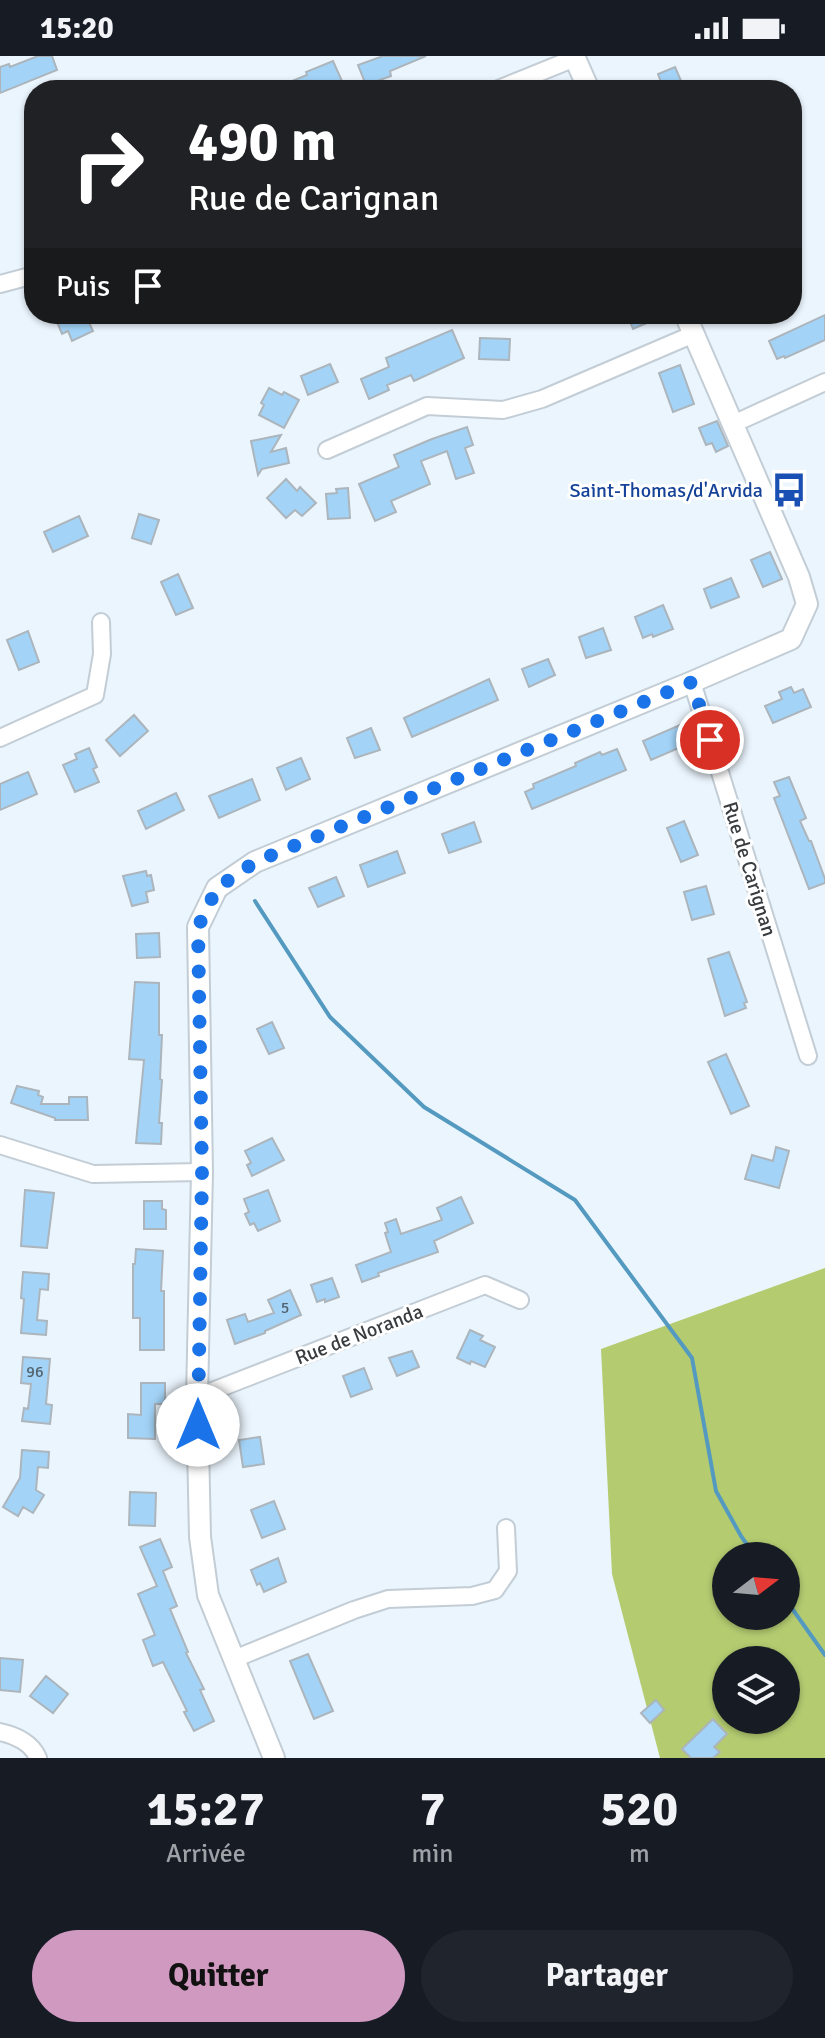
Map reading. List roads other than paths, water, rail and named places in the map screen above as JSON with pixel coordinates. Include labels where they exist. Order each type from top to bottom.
[{"type":"street","points":[[520,80],[574,57],[584,80]]},
{"type":"street","points":[[0,284],[24,278]]},
{"type":"street","points":[[274,1758],[208,1595],[200,1537],[197,1397],[202,1172],[198,927],[217,888],[255,862],[791,639],[807,604],[799,577],[690,324]]},
{"type":"street","points":[[327,450],[427,406],[503,410],[542,399],[694,334]]},
{"type":"street","points":[[733,424],[825,382]]},
{"type":"street","points":[[0,738],[95,695],[102,654],[101,622]]},
{"type":"street","name":"Rue de Carignan","points":[[692,682],[808,1056]]},
{"type":"street","points":[[0,1145],[93,1174],[202,1172]]},
{"type":"street","name":"Rue de Noranda","points":[[197,1397],[485,1285],[520,1300]]},
{"type":"street","points":[[234,1659],[388,1599],[472,1596],[495,1590],[508,1571],[506,1528]]},
{"type":"street","points":[[0,1732],[15,1735],[36,1752],[38,1758]]},
{"type":"waterway","points":[[255,901],[330,1017],[424,1107],[575,1200],[692,1358],[716,1491],[745,1542]]},
{"type":"waterway","points":[[800,1620],[825,1655]]},
{"type":"place","name":"Saint-Thomas/d'Arvida","points":[[789,490]]}]
